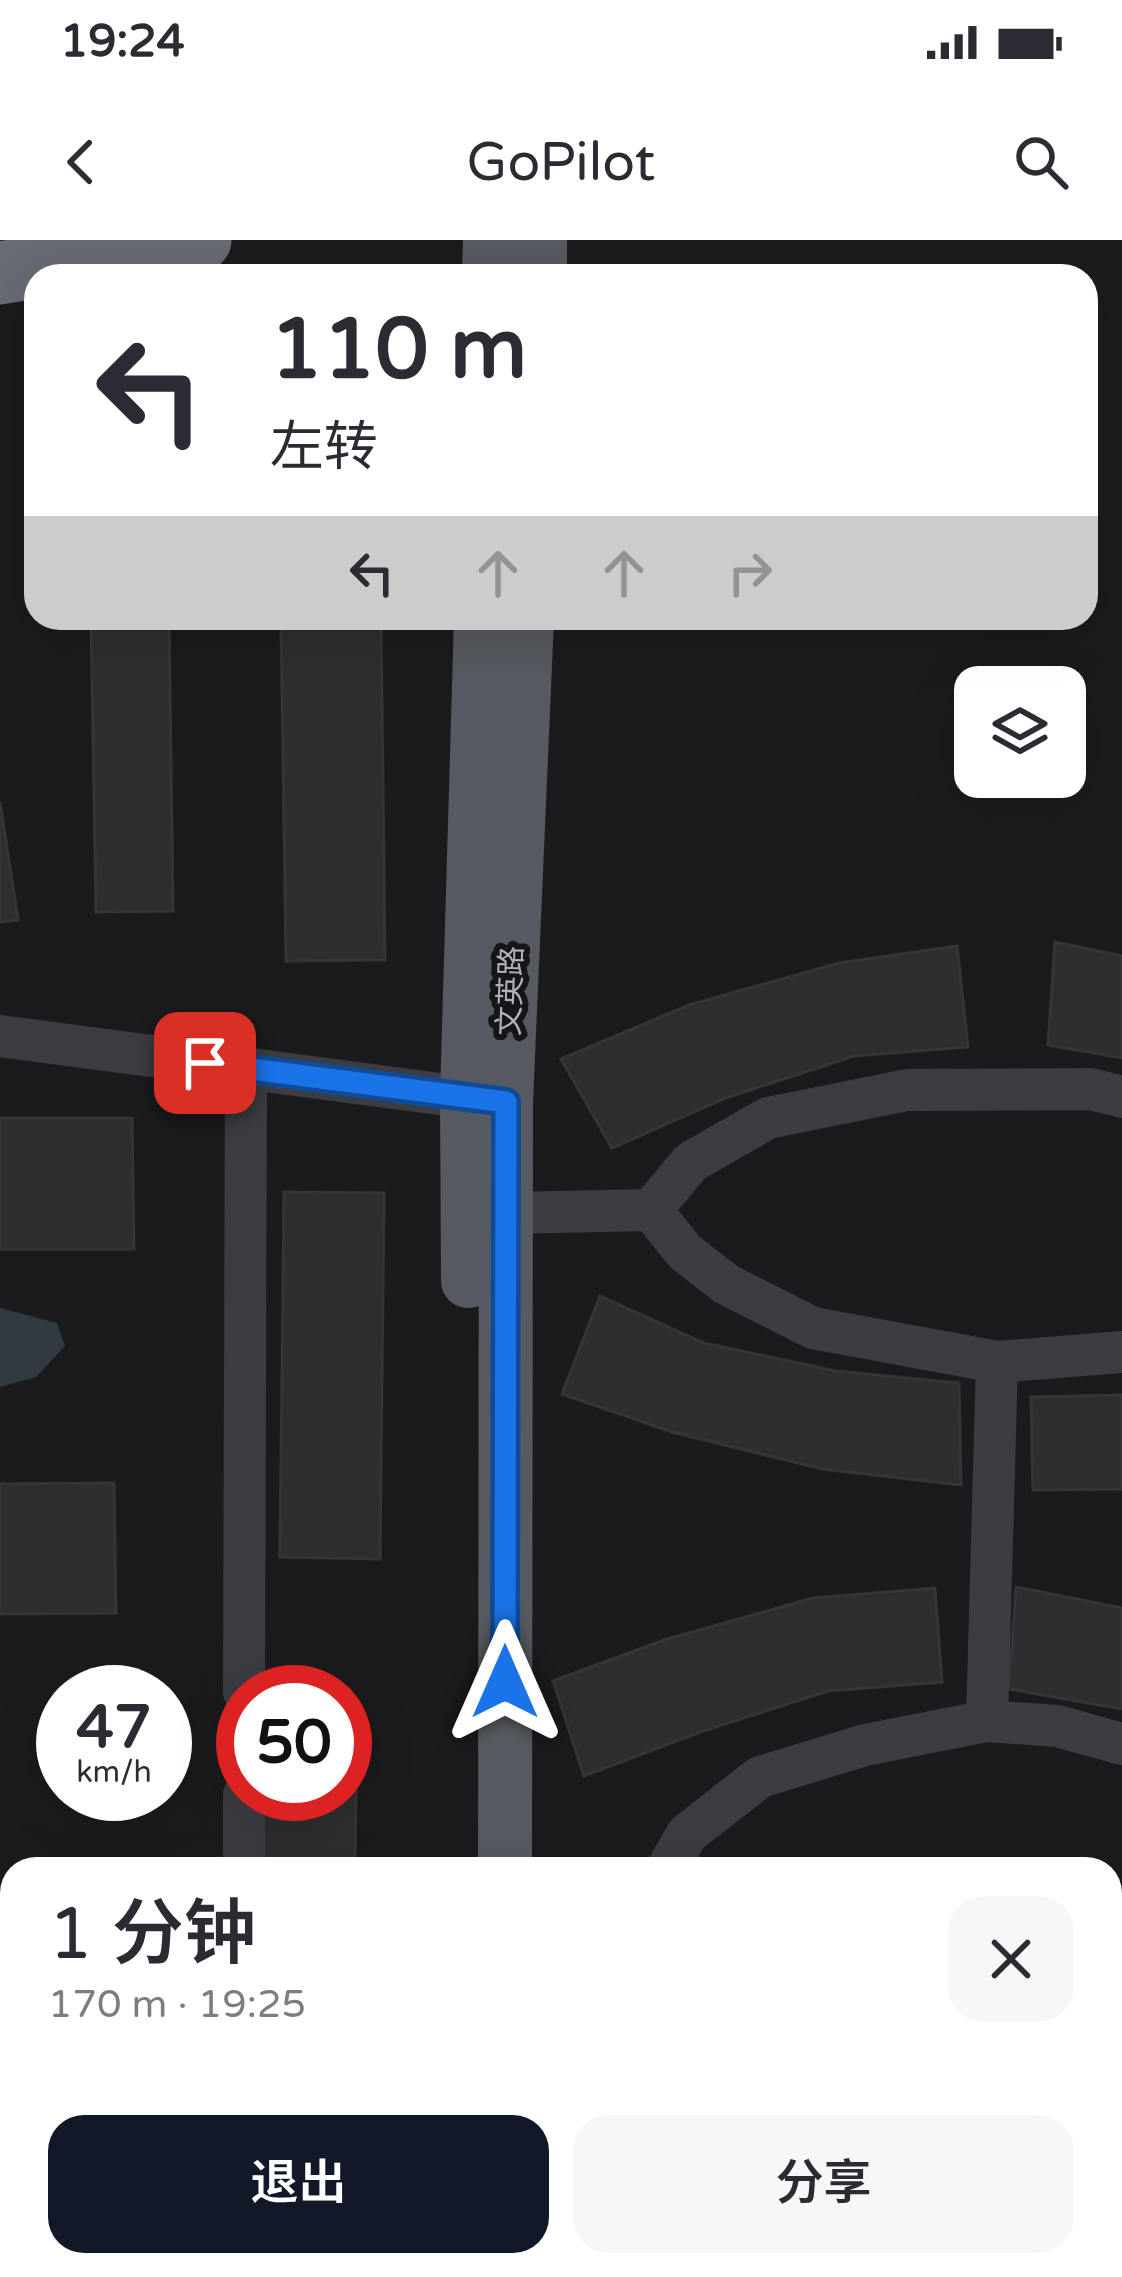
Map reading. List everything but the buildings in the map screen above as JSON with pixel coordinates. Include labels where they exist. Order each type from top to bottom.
[{"type":"highway","points":[[55,264],[200,240]]},
{"type":"main road","name":"文英路","points":[[471,1857],[486,1100],[481,630]]},
{"type":"main road","name":"文英路","points":[[505,1857],[505,1213],[486,1100],[526,630]]},
{"type":"street","points":[[0,1036],[486,1100]]},
{"type":"street","points":[[244,1665],[246,1068]]},
{"type":"street","points":[[505,1213],[651,1210],[691,1162],[768,1118],[907,1090],[1091,1089],[1122,1097]]},
{"type":"street","points":[[651,1210],[685,1252],[726,1283],[813,1328],[998,1362],[1122,1352]]},
{"type":"street","points":[[986,1720],[998,1362]]},
{"type":"street","points":[[674,1857],[687,1834],[760,1778],[865,1745],[986,1720],[1057,1726],[1122,1744]]},
{"type":"street","points":[[244,1821],[244,1857]]},
{"type":"shaded area","points":[[0,1308],[57,1323],[65,1346],[36,1377],[0,1387]]},
{"type":"route","points":[[205,1063],[506,1102],[505,1682]]}]
